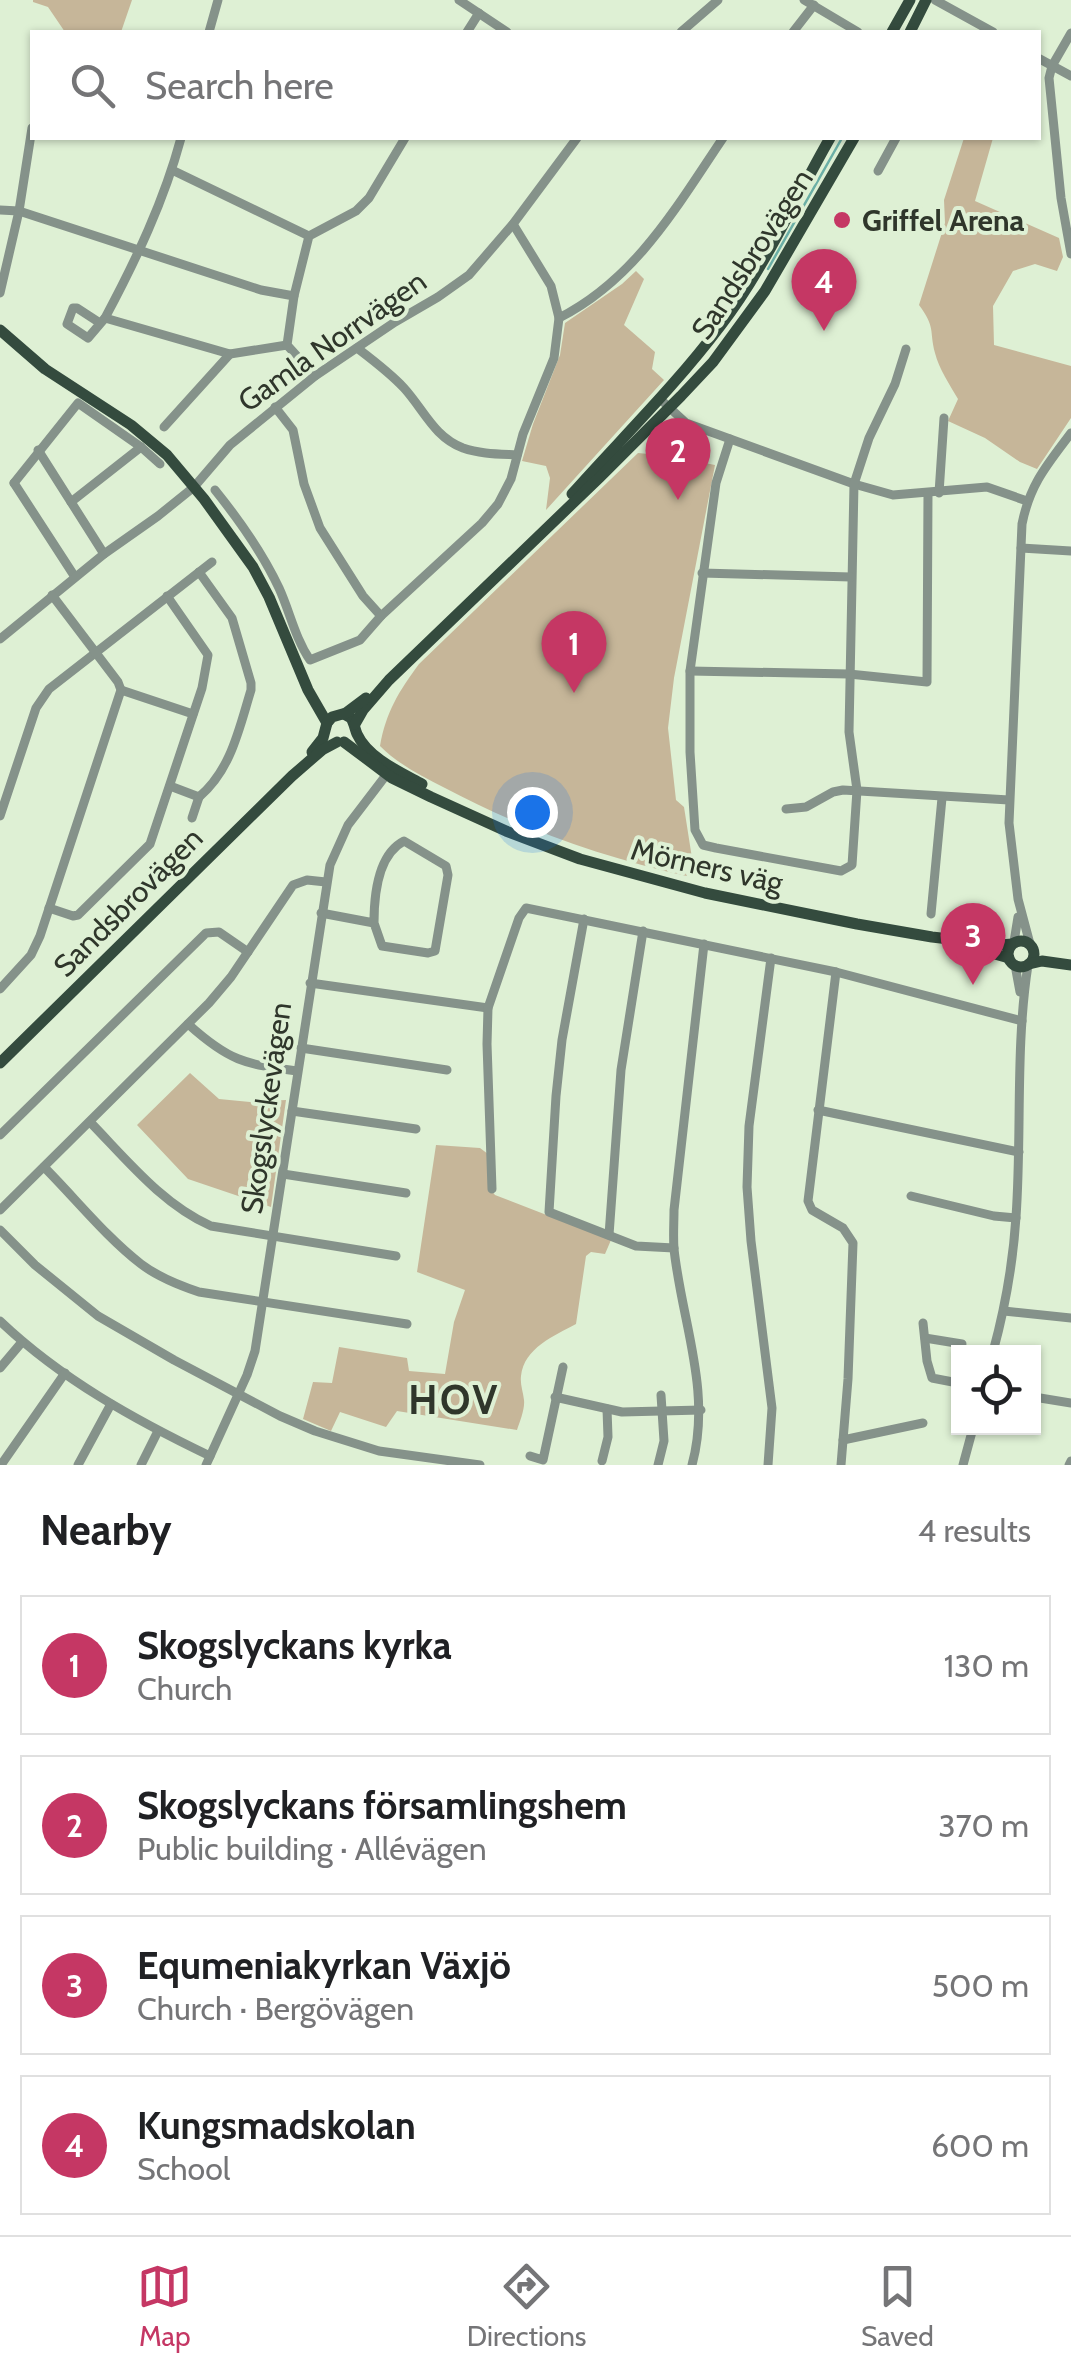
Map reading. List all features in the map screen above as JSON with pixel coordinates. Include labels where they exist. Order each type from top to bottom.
[{"type":"main road","points":[[893,30],[910,0]]},
{"type":"main road","points":[[911,30],[926,0]]},
{"type":"main road","name":"Sandsbrovägen","points":[[664,403],[678,378],[738,302],[829,140]]},
{"type":"main road","name":"Sandsbrovägen","points":[[355,726],[363,710],[389,680],[600,477],[664,403],[713,362],[751,312],[853,140]]},
{"type":"main road","points":[[0,330],[45,369],[167,455],[234,538],[269,597],[301,674],[327,727],[330,738],[341,742],[352,737],[355,726],[351,718],[319,696],[301,674]]},
{"type":"main road","name":"Sandsbrovägen","points":[[343,714],[389,680]]},
{"type":"main road","points":[[327,727],[332,717],[343,714]]},
{"type":"main road","name":"Mörners väg","points":[[355,726],[390,771]]},
{"type":"main road","name":"Sandsbrovägen","points":[[292,776],[327,727]]},
{"type":"main road","name":"Sandsbrovägen","points":[[0,1064],[292,776],[322,750],[341,742]]},
{"type":"main road","name":"Mörners väg","points":[[341,742],[430,797],[580,859],[730,899],[932,937],[1000,946],[1013,943]]},
{"type":"main road","name":"Mörners väg","points":[[932,937],[1020,963],[1071,963]]},
{"type":"main road","points":[[1022,940],[1032,946],[1034,956],[1020,963],[1008,952],[1013,943],[1022,940]]},
{"type":"main road","name":"Mörners väg","points":[[1032,946],[1071,963]]},
{"type":"street","points":[[210,30],[218,0]]},
{"type":"street","points":[[459,0],[504,30]]},
{"type":"street","points":[[683,30],[718,0]]},
{"type":"street","points":[[935,0],[989,30]]},
{"type":"street","points":[[794,30],[809,3],[855,30]]},
{"type":"street","points":[[468,30],[479,14]]},
{"type":"street","points":[[1071,32],[1049,78],[1071,254]]},
{"type":"street","points":[[1041,60],[1071,76]]},
{"type":"street","points":[[0,293],[20,210],[30,140]]},
{"type":"street","points":[[180,140],[140,252],[103,321],[230,354],[287,345]]},
{"type":"street","points":[[287,345],[309,236],[356,211],[404,140]]},
{"type":"street","name":"Gamla Norrvägen","points":[[0,639],[194,487],[230,446],[275,407],[315,376],[468,275],[513,224],[576,140]]},
{"type":"street","points":[[560,318],[611,285],[637,259],[722,140]]},
{"type":"street","points":[[878,170],[895,140]]},
{"type":"street","points":[[172,170],[309,236]]},
{"type":"street","points":[[0,210],[20,210],[260,290],[294,296]]},
{"type":"street","points":[[215,490],[262,553],[310,660],[360,640],[482,522],[498,504],[510,479],[523,434],[554,358],[560,318],[551,286],[513,224]]},
{"type":"street","points":[[287,345],[315,376]]},
{"type":"street","points":[[357,348],[407,391],[442,437],[477,452],[517,455]]},
{"type":"street","points":[[730,439],[716,482],[690,672],[695,830],[703,844],[716,848],[842,871],[852,864],[857,790],[848,732],[854,484],[906,349]]},
{"type":"street","points":[[164,427],[230,354]]},
{"type":"street","points":[[14,483],[78,403],[160,464]]},
{"type":"street","points":[[664,403],[686,424],[893,495],[986,487],[1027,501]]},
{"type":"street","points":[[275,407],[293,430],[304,484],[320,528],[363,596],[382,616]]},
{"type":"street","points":[[690,672],[850,674],[927,682],[933,493],[944,418]]},
{"type":"street","points":[[1032,946],[1018,899],[1010,845],[1021,548],[1027,501],[1038,478],[1071,433]]},
{"type":"street","points":[[71,502],[141,447]]},
{"type":"street","points":[[38,450],[104,554]]},
{"type":"street","points":[[0,479],[14,483],[75,577]]},
{"type":"street","points":[[234,538],[245,529]]},
{"type":"street","points":[[1021,548],[1071,551]]},
{"type":"street","points":[[0,816],[36,708],[49,689],[212,562]]},
{"type":"street","points":[[192,818],[199,797],[228,762],[252,683],[232,618],[199,572]]},
{"type":"street","points":[[702,574],[851,577]]},
{"type":"street","points":[[0,988],[30,956],[40,936],[121,690],[52,595]]},
{"type":"street","points":[[49,908],[78,914],[150,844],[202,688],[208,655],[168,596]]},
{"type":"street","points":[[121,690],[193,714]]},
{"type":"street","name":"Skogslyckevägen","points":[[208,1461],[255,1350],[326,882],[348,825],[390,771]]},
{"type":"street","points":[[170,786],[199,797]]},
{"type":"street","points":[[786,809],[806,806],[833,792],[857,790],[1010,800]]},
{"type":"street","points":[[931,914],[942,798]]},
{"type":"street","points":[[404,842],[446,866],[448,875],[435,951],[382,946],[374,923],[376,889],[384,863],[396,845],[404,842]]},
{"type":"street","points":[[0,1210],[232,977],[294,885],[308,880],[326,882]]},
{"type":"street","points":[[1013,943],[1018,899]]},
{"type":"street","points":[[492,1189],[488,1008],[524,909],[836,972],[1022,1021]]},
{"type":"street","points":[[320,914],[374,923]]},
{"type":"street","points":[[584,919],[560,1059],[549,1212],[636,1246],[674,1248]]},
{"type":"street","points":[[609,1235],[620,1070],[643,931]]},
{"type":"street","points":[[0,1135],[206,933],[220,932],[248,952]]},
{"type":"street","points":[[692,1465],[701,1410],[674,1248],[676,1179],[704,944]]},
{"type":"street","points":[[768,1465],[772,1408],[746,1187],[771,958]]},
{"type":"street","points":[[995,1345],[1004,1311],[1016,1218],[1020,963]]},
{"type":"street","points":[[836,972],[808,1205],[843,1228],[854,1244],[841,1465]]},
{"type":"street","points":[[310,983],[488,1008]]},
{"type":"street","points":[[188,1024],[233,1058],[297,1072]]},
{"type":"street","points":[[301,1048],[446,1070]]},
{"type":"street","points":[[818,1110],[1019,1152]]},
{"type":"street","points":[[292,1111],[416,1129]]},
{"type":"street","points":[[90,1122],[162,1195],[193,1218],[232,1232],[396,1256]]},
{"type":"street","points":[[44,1167],[127,1252],[157,1274],[199,1292],[407,1324]]},
{"type":"street","points":[[283,1174],[406,1193]]},
{"type":"street","points":[[910,1196],[1016,1218]]},
{"type":"street","points":[[0,1230],[34,1265],[98,1316],[238,1394],[315,1431],[379,1451],[480,1465]]},
{"type":"street","points":[[1004,1311],[1071,1318]]},
{"type":"street","points":[[0,1321],[65,1374],[208,1461]]},
{"type":"street","points":[[923,1323],[932,1378],[951,1382]]},
{"type":"street","points":[[925,1338],[962,1344]]},
{"type":"street","points":[[0,1368],[22,1342]]},
{"type":"street","points":[[530,1456],[543,1460],[563,1367]]},
{"type":"street","points":[[1,1465],[65,1374]]},
{"type":"street","points":[[658,1465],[664,1441],[661,1395]]},
{"type":"street","points":[[555,1397],[622,1412],[701,1410]]},
{"type":"street","points":[[1041,1398],[1071,1404]]},
{"type":"street","points":[[78,1465],[111,1404]]},
{"type":"street","points":[[602,1461],[608,1437],[607,1409]]},
{"type":"street","points":[[843,1440],[923,1423]]},
{"type":"street","points":[[141,1465],[158,1431]]},
{"type":"street","points":[[963,1465],[971,1435]]},
{"type":"street","points":[[376,1465],[379,1451]]},
{"type":"shaded area","points":[[132,0],[122,30],[64,30],[48,7],[33,2]]},
{"type":"shaded area","points":[[963,140],[992,140],[975,201],[1059,238],[1063,257],[1057,271],[1035,264],[1013,271],[993,306],[994,345],[1071,366],[1071,418],[1037,469],[948,421],[958,399],[939,365],[930,324],[919,305],[945,223],[944,200]]},
{"type":"shaded area","points":[[636,271],[644,279],[624,325],[655,352],[652,369],[664,380],[546,510],[550,478],[546,466],[522,461],[560,355],[565,323]]},
{"type":"shaded area","points":[[638,453],[715,465],[668,728],[676,800],[684,807],[694,871],[687,876],[593,851],[533,829],[419,774],[380,746],[394,702],[419,664]]},
{"type":"shaded area","points":[[190,1073],[219,1099],[286,1100],[271,1207],[188,1179],[137,1125]]},
{"type":"shaded area","points":[[436,1145],[480,1148],[488,1154],[488,1186],[495,1195],[611,1240],[605,1254],[591,1252],[586,1256],[576,1324],[541,1344],[523,1366],[524,1407],[517,1430],[397,1411],[386,1427],[340,1412],[331,1431],[303,1419],[313,1382],[332,1383],[339,1347],[407,1358],[409,1371],[445,1374],[454,1322],[465,1290],[417,1272]]},
{"type":"waterway","points":[[768,269],[841,140]]},
{"type":"place","name":"Griffel Arena","points":[[842,220]]},
{"type":"place","name":"Kungsmadskolan","points":[[824,331]]},
{"type":"place","name":"Skogslyckans församlingshem","points":[[678,500]]},
{"type":"place","name":"Skogslyckans kyrka","points":[[574,693]]},
{"type":"place","name":"Equmeniakyrkan Växjö","points":[[973,985]]},
{"type":"district","name":"HOV","points":[[454,1399]]}]
